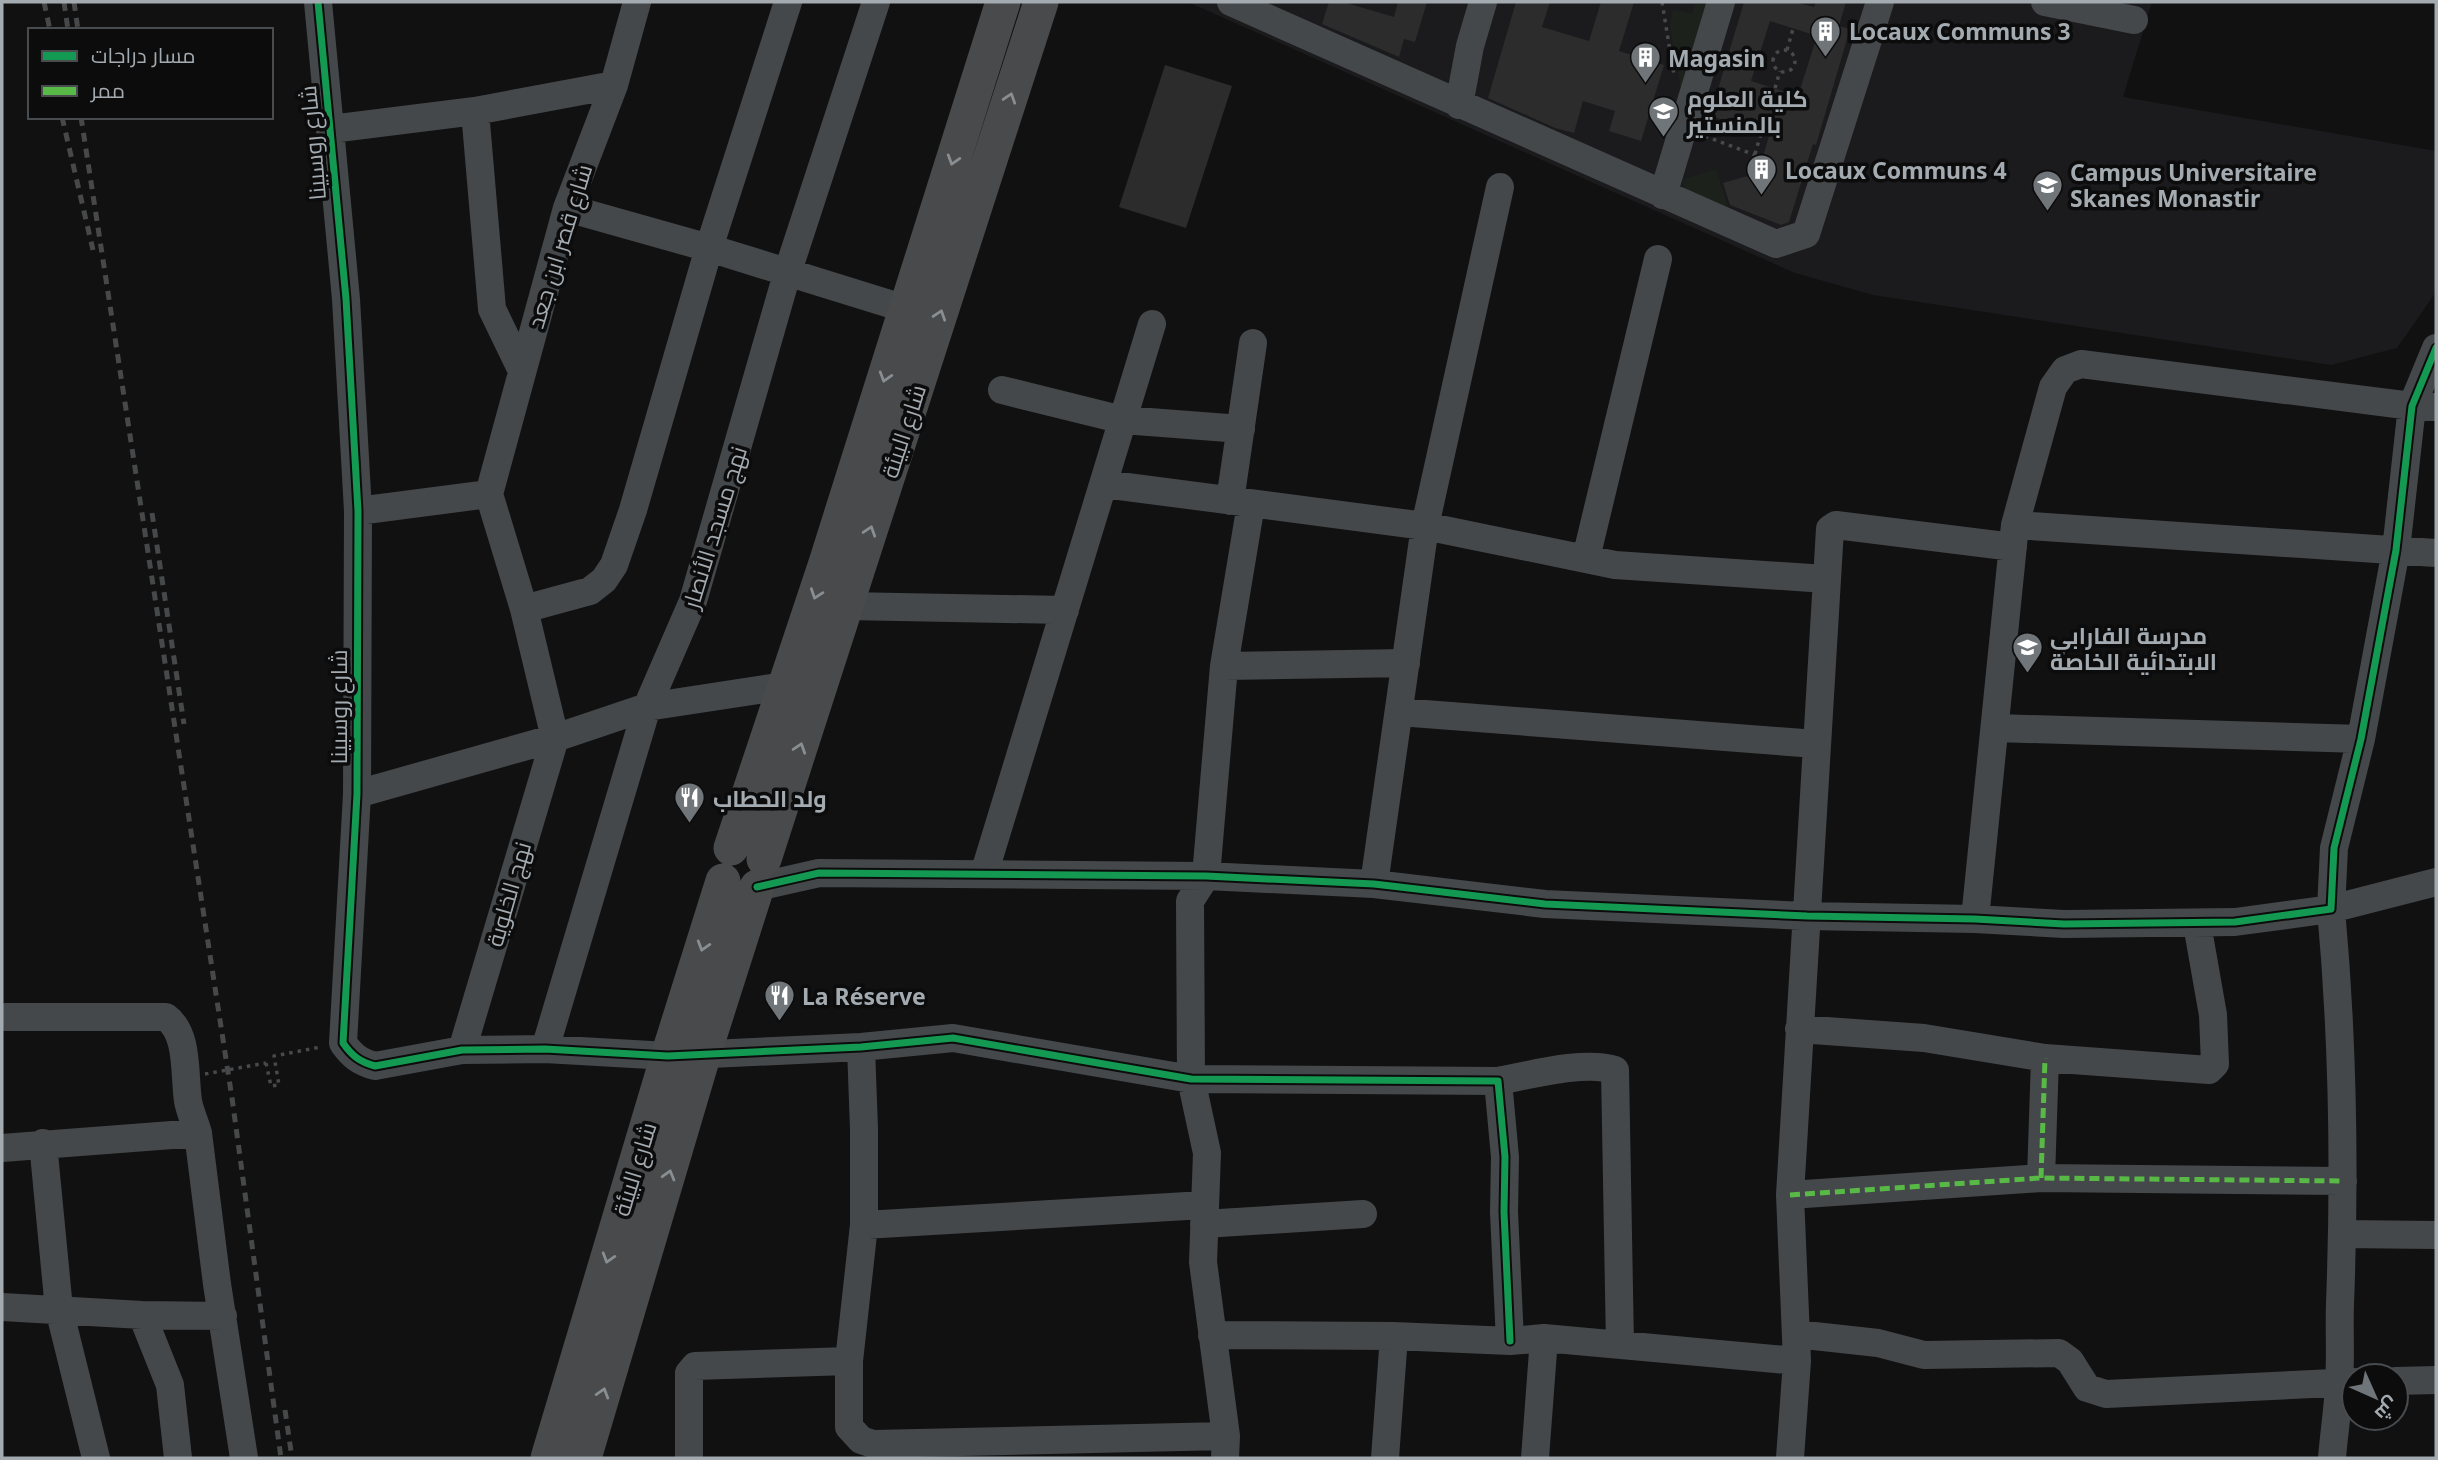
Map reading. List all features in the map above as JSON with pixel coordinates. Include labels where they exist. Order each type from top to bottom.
[{"type":"main road","name":"شارع البيئة","points":[[584,1458],[704,1053],[748,876],[754,847],[738,845],[731,848],[827,563],[1003,2]]},
{"type":"main road","name":"شارع البيئة","points":[[548,1458],[668,1056],[748,876],[846,606],[1041,2]]},
{"type":"street","name":"شارع روسبينا","points":[[318,2],[346,299],[358,511],[357,794],[343,1043]]},
{"type":"street","name":"شارع قصر ابن جعد","points":[[489,494],[567,208],[614,85],[637,2]]},
{"type":"street","points":[[524,609],[590,591],[604,580],[614,565],[633,510],[709,248],[788,2]]},
{"type":"street","name":"نهج مسجد الأنصار","points":[[545,1049],[647,707],[693,601],[787,274],[876,2]]},
{"type":"street","points":[[1231,2],[1776,244],[1806,234],[1880,2]]},
{"type":"street","points":[[1459,104],[1470,46],[1483,2]]},
{"type":"street","points":[[1663,195],[1721,2]]},
{"type":"street","points":[[2045,2],[2134,20]]},
{"type":"street","points":[[331,128],[475,111],[614,85]]},
{"type":"street","points":[[475,111],[492,309],[522,371]]},
{"type":"street","points":[[1374,884],[1425,526],[1500,187]]},
{"type":"street","points":[[567,208],[709,248],[906,309]]},
{"type":"street","points":[[1586,558],[1658,259]]},
{"type":"street","points":[[984,874],[1152,324]]},
{"type":"street","points":[[861,1047],[864,1225],[849,1361],[849,1427],[861,1440],[873,1444],[1226,1447],[1203,1262],[1207,1153],[1191,1079],[1190,901],[1206,876],[1240,502],[1241,429],[1253,343]]},
{"type":"street","points":[[2345,1362],[2340,1306],[2343,1093],[2331,909],[2334,848],[2361,739],[2436,348]]},
{"type":"street","points":[[1975,919],[2014,536],[2053,387],[2065,370],[2081,364],[2424,406]]},
{"type":"street","points":[[1002,390],[1123,421],[1241,429]]},
{"type":"street","points":[[1104,484],[1425,526],[1615,565],[1826,579]]},
{"type":"street","points":[[358,511],[489,494],[524,609],[555,738]]},
{"type":"street","points":[[1790,1458],[1797,1347],[1790,1195],[1830,529],[1836,525],[2014,536],[2436,553]]},
{"type":"street","points":[[846,606],[1065,610]]},
{"type":"street","points":[[1224,666],[1406,663]]},
{"type":"street","points":[[357,794],[555,738],[647,707],[785,686]]},
{"type":"street","points":[[1399,712],[1816,744]]},
{"type":"street","points":[[1996,728],[2361,739]]},
{"type":"street","name":"نهج الخلوية","points":[[462,1050],[555,738]]},
{"type":"street","points":[[748,876],[819,873],[1206,876],[1374,884],[1545,904],[2064,924],[2235,922],[2331,909],[2436,882]]},
{"type":"street","points":[[1799,1029],[1924,1038],[2045,1058],[2209,1070],[2215,1064],[2213,1015],[2197,924]]},
{"type":"street","points":[[6,1017],[166,1017],[174,1023],[180,1037],[189,1103],[198,1133],[244,1458]]},
{"type":"street","points":[[343,1043],[362,1063],[375,1066],[462,1050],[545,1049],[668,1056],[861,1047],[953,1038],[1191,1079],[1498,1081],[1549,1071],[1588,1068],[1615,1070],[1620,1345]]},
{"type":"street","points":[[2040,1178],[2045,1058]]},
{"type":"street","points":[[1498,1081],[1505,1157],[1504,1213],[1510,1341]]},
{"type":"street","points":[[2,1148],[198,1133]]},
{"type":"street","points":[[44,1143],[59,1309],[96,1458]]},
{"type":"street","points":[[1790,1195],[2040,1178],[2343,1181]]},
{"type":"street","points":[[864,1225],[1204,1215],[1363,1214]]},
{"type":"street","points":[[2343,1234],[2436,1235]]},
{"type":"street","points":[[2,1307],[142,1315],[223,1316]]},
{"type":"street","points":[[142,1315],[170,1385],[178,1458]]},
{"type":"street","points":[[1212,1335],[1394,1336],[1510,1341],[1544,1338],[1620,1345],[1797,1347],[1878,1343],[1924,1355],[2059,1353],[2070,1361],[2087,1388],[2106,1394],[2340,1382]]},
{"type":"street","points":[[1385,1458],[1394,1336]]},
{"type":"street","points":[[1535,1458],[1544,1338]]},
{"type":"street","points":[[689,1458],[689,1373],[695,1366],[849,1361]]},
{"type":"street","points":[[2410,1381],[2436,1380]]},
{"type":"street","points":[[2332,1458],[2340,1417]]},
{"type":"path","points":[[1662,2],[1675,78]]},
{"type":"path","points":[[1786,50],[1793,29]]},
{"type":"path","points":[[1786,50],[1793,56],[1793,66],[1788,71],[1780,71],[1774,65],[1773,58],[1777,52],[1786,50]]},
{"type":"path","points":[[1775,88],[1780,71]]},
{"type":"path","points":[[1747,175],[1764,123]]},
{"type":"path","points":[[1683,129],[1755,155]]},
{"type":"path","points":[[205,1074],[267,1063],[271,1086],[279,1085],[274,1056],[343,1043]]},
{"type":"shaded area","name":"Campus Universitaire Skanes Monastir","points":[[1188,2],[2152,2],[2123,97],[2436,151],[2434,295],[2397,348],[2331,365],[1873,295],[1795,273]]},
{"type":"shaded area","points":[[1696,2],[1714,2],[1691,89],[1680,86],[1670,25],[1673,9],[1692,14]]},
{"type":"shaded area","points":[[1716,169],[1729,210],[1686,191],[1682,180]]},
{"type":"building","points":[[1329,2],[1343,2],[1394,17],[1398,2],[1427,2],[1415,42],[1404,39],[1399,57],[1322,24]]},
{"type":"building","points":[[1516,2],[1550,2],[1542,27],[1589,41],[1601,2],[1634,2],[1619,51],[1664,65],[1641,141],[1609,131],[1615,111],[1583,101],[1574,133],[1555,128],[1488,98]]},
{"type":"building","name":"Locaux Communs 3","points":[[1744,2],[1795,2],[1814,7],[1816,2],[1846,2],[1839,26],[1850,29],[1816,145],[1813,144],[1789,222],[1781,225],[1730,205],[1723,183],[1758,173],[1770,133],[1710,116]],"holes":[[[1770,21],[1817,36],[1798,96],[1751,81]]]},
{"type":"building","points":[[1165,65],[1232,86],[1186,228],[1119,207]]},
{"type":"railway","points":[[44,2],[50,28]]},
{"type":"railway","points":[[64,2],[68,28]]},
{"type":"railway","points":[[74,2],[78,28]]},
{"type":"railway","points":[[62,119],[93,250]]},
{"type":"railway","points":[[81,119],[232,1098],[281,1458]]},
{"type":"railway","points":[[152,513],[184,724]]},
{"type":"railway","points":[[285,1410],[292,1458]]},
{"type":"marked path","points":[[2041,1178],[2045,1058]]},
{"type":"marked path","points":[[1790,1195],[2041,1178],[2343,1181]]},
{"type":"cycle path","points":[[318,2],[346,299],[358,511],[357,794],[343,1043],[350,1052],[375,1066],[462,1050],[545,1049],[668,1056],[861,1047],[953,1038],[1191,1079],[1498,1081],[1505,1157],[1504,1212],[1510,1341]]},
{"type":"cycle path","points":[[757,887],[819,873],[1206,876],[1374,884],[1545,904],[2064,924],[2235,922],[2331,909],[2334,848],[2361,739],[2396,550],[2412,406],[2436,348]]},
{"type":"place","name":"Locaux Communs 3","points":[[1826,58]]},
{"type":"place","name":"Magasin","points":[[1645,85]]},
{"type":"place","name":"كلية العلوم بالمنستير","points":[[1664,138]]},
{"type":"place","name":"Locaux Communs 4","points":[[1762,197]]},
{"type":"place","name":"Campus Universitaire Skanes Monastir","points":[[2047,212]]},
{"type":"place","name":"مدرسة الفارابي الابتدائية الخاصة","points":[[2027,675]]},
{"type":"place","name":"ولد الحطاب","points":[[690,825]]},
{"type":"place","name":"La Réserve","points":[[779,1023]]}]
